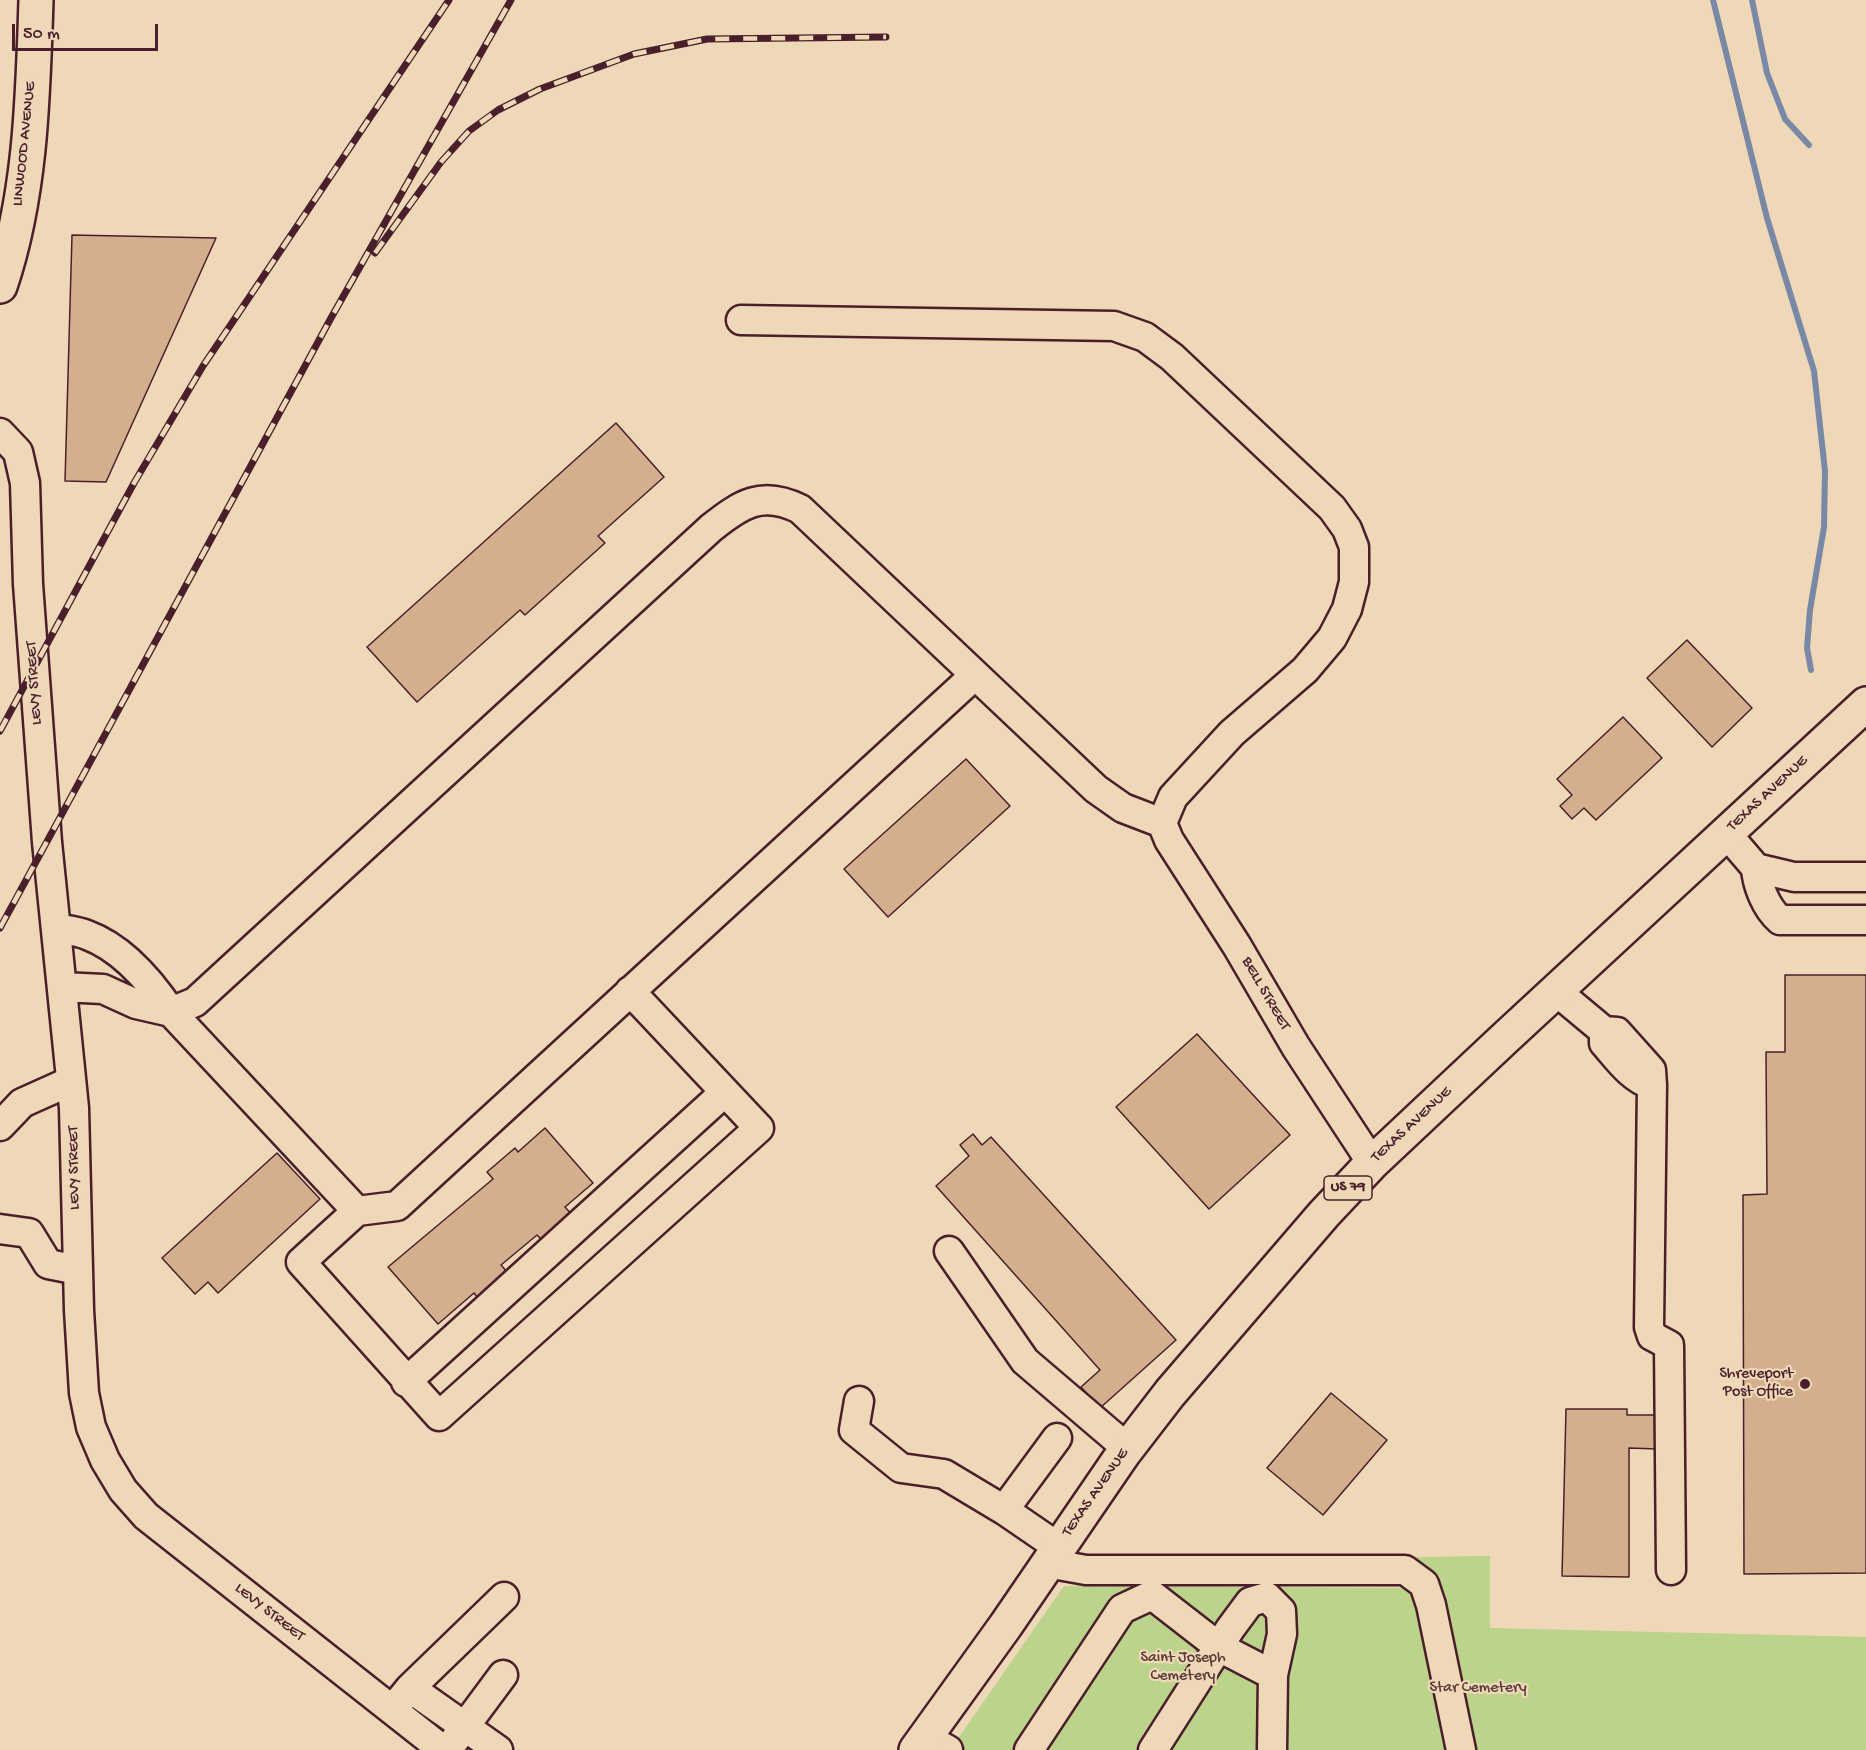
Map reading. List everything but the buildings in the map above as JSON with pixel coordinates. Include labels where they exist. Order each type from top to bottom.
[{"type":"main road","name":"LINWOOD AVENUE","points":[[0,286],[15,231],[22,193],[36,0]]},
{"type":"main road","name":"TEXAS AVENUE","points":[[930,1746],[1053,1555],[1127,1448],[1170,1394],[1324,1214],[1372,1163],[1866,704]]},
{"type":"street","points":[[62,987],[103,989],[136,1004],[171,1012],[195,1002],[702,536],[732,511],[751,502],[765,499],[784,501],[800,509],[1096,789],[1123,808],[1162,823],[1173,797],[1232,733],[1305,670],[1332,638],[1347,609],[1354,582],[1354,547],[1347,529],[1332,508],[1172,357],[1145,337],[1114,326],[741,320]]},
{"type":"street","name":"LEVY STREET","points":[[0,433],[18,452],[25,483],[33,658],[71,1081],[84,1393],[91,1427],[105,1460],[123,1490],[146,1516],[446,1750]]},
{"type":"street","points":[[630,991],[759,1128],[439,1416],[406,1382],[301,1262],[357,1211],[398,1206],[630,991],[975,675]]},
{"type":"street","name":"BELL STREET","points":[[1162,823],[1169,840],[1237,946],[1296,1047],[1372,1163]]},
{"type":"street","points":[[1726,833],[1756,868],[1797,878],[1866,877]]},
{"type":"street","points":[[1756,868],[1756,882],[1774,915],[1780,920],[1866,920]]},
{"type":"street","points":[[1780,920],[1789,904],[1797,878]]},
{"type":"street","points":[[56,928],[86,934],[107,944],[154,986],[171,1012],[357,1211]]},
{"type":"street","points":[[1556,991],[1604,1031],[1604,1043],[1637,1080],[1652,1085],[1649,1327],[1652,1335],[1669,1346],[1671,1570]]},
{"type":"street","points":[[0,1126],[22,1103],[71,1081]]},
{"type":"street","points":[[406,1382],[725,1092]]},
{"type":"street","points":[[0,1229],[29,1233],[48,1264],[78,1270]]},
{"type":"street","points":[[950,1251],[1025,1361],[1127,1448]]},
{"type":"street","points":[[859,1401],[854,1430],[902,1468],[944,1474],[1004,1510],[1053,1555],[1086,1570],[1405,1570],[1424,1584],[1431,1605],[1461,1750]]},
{"type":"street","points":[[1004,1510],[1057,1438]]},
{"type":"street","points":[[1029,1750],[1122,1609],[1152,1595],[1219,1647],[1273,1675]]},
{"type":"street","points":[[393,1710],[410,1688],[504,1597]]},
{"type":"street","points":[[1153,1750],[1250,1602],[1267,1597],[1281,1611],[1282,1634],[1273,1675],[1272,1750]]},
{"type":"street","points":[[446,1750],[503,1675]]},
{"type":"street","points":[[410,1688],[498,1750]]},
{"type":"green space","points":[[1490,1556],[1490,1628],[1866,1637],[1866,1750],[950,1750],[1064,1586],[1417,1588],[1416,1557]]},
{"type":"waterway","points":[[1713,0],[1767,218],[1814,371],[1825,471],[1824,527],[1810,610],[1807,648],[1811,670]]},
{"type":"waterway","points":[[1752,0],[1767,73],[1785,119],[1809,145]]},
{"type":"railway","points":[[0,731],[134,483],[203,366],[449,0]]},
{"type":"railway","points":[[0,928],[331,318],[511,0]]},
{"type":"railway","points":[[375,253],[441,162],[469,131],[498,110],[540,89],[634,54],[707,39],[886,37]]},
{"type":"place","name":"Shreveport Post Office","points":[[1805,1384]]},
{"type":"park label","name":"Saint Joseph Cemetery","points":[[1183,1668]]},
{"type":"park label","name":"Star Cemetery","points":[[1478,1689]]}]
